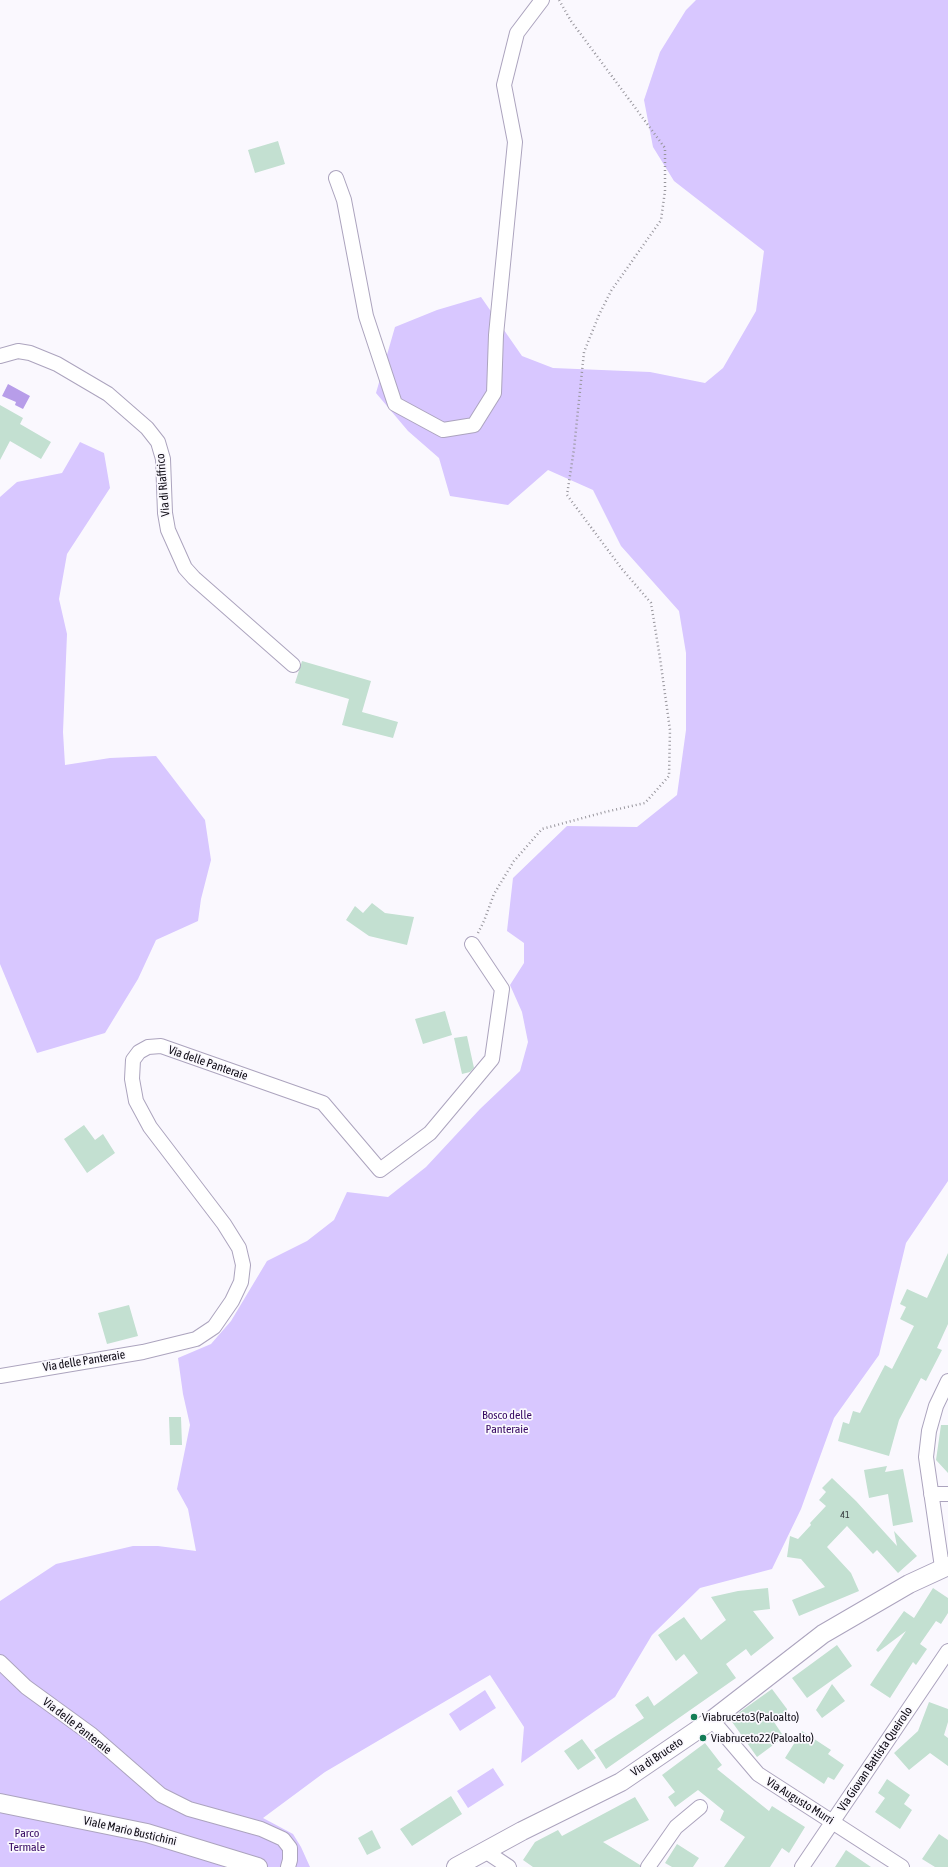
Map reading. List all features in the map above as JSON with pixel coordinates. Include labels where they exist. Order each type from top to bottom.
[{"type":"main road","name":"Via di Bruceto","points":[[456,1867],[620,1782],[712,1720],[823,1634],[909,1584],[945,1567]]},
{"type":"main road","name":"Viale Mario Bustichini","points":[[0,1803],[147,1833],[258,1867]]},
{"type":"street","points":[[336,178],[344,200],[366,316],[395,404],[443,430],[474,424],[494,393],[496,335],[515,142],[504,85],[517,33],[542,0]]},
{"type":"street","name":"Via di Riaffrico","points":[[0,356],[18,351],[30,353],[57,364],[108,394],[147,428],[158,442],[163,459],[165,513],[168,530],[185,568],[194,578],[293,666]]},
{"type":"street","name":"Via delle Panteraie","points":[[0,1376],[143,1352],[196,1339],[214,1327],[232,1301],[241,1282],[244,1265],[239,1248],[224,1224],[150,1127],[136,1101],[132,1079],[134,1060],[139,1052],[148,1047],[161,1046],[322,1103],[380,1170],[430,1133],[492,1059],[502,988],[472,944]]},
{"type":"street","points":[[945,1567],[931,1494],[926,1457],[927,1444],[936,1406],[948,1381]]},
{"type":"street","points":[[931,1494],[948,1494]]},
{"type":"street","name":"Via Giovan Battista Queirolo","points":[[802,1867],[948,1651]]},
{"type":"street","name":"Via delle Panteraie","points":[[0,1662],[26,1687],[92,1735],[153,1790],[171,1801],[189,1809],[261,1829],[283,1839],[290,1848],[290,1860],[288,1867]]},
{"type":"street","name":"Via Augusto Murri","points":[[712,1720],[758,1774],[902,1867]]},
{"type":"street","points":[[648,1867],[676,1827],[700,1807]]},
{"type":"street","points":[[485,1851],[509,1867]]},
{"type":"path","points":[[472,944],[484,921],[494,894],[514,861],[542,829],[645,803],[669,776],[670,730],[651,604],[622,569],[567,495],[574,449],[584,352],[599,315],[611,291],[661,220],[665,192],[665,148],[571,21],[560,0]]},
{"type":"green space","name":"Bosco delle Panteraie","points":[[696,0],[948,0],[948,1181],[906,1243],[879,1355],[834,1418],[801,1509],[772,1569],[700,1588],[652,1635],[615,1697],[521,1763],[524,1727],[490,1675],[325,1772],[263,1818],[293,1834],[310,1867],[0,1867],[0,1601],[56,1564],[133,1546],[158,1546],[196,1551],[188,1509],[177,1489],[190,1425],[183,1394],[178,1358],[211,1344],[231,1321],[267,1261],[307,1241],[334,1220],[347,1192],[388,1197],[426,1167],[480,1109],[520,1071],[528,1042],[522,1012],[510,985],[524,963],[524,943],[507,931],[513,878],[567,826],[637,827],[677,795],[686,730],[686,653],[679,611],[621,546],[593,490],[548,470],[508,505],[450,496],[439,458],[408,431],[376,393],[395,327],[437,310],[481,297],[522,356],[553,368],[650,372],[705,383],[723,368],[756,311],[764,251],[674,181],[653,147],[644,100],[660,52],[686,10]]},
{"type":"green space","points":[[80,442],[104,453],[110,488],[67,554],[59,599],[67,634],[63,732],[65,765],[110,758],[156,756],[205,820],[211,860],[201,899],[198,921],[156,940],[138,979],[105,1033],[37,1053],[0,964],[0,497],[17,482],[62,473]]},
{"type":"green space","points":[[485,1690],[496,1708],[460,1731],[449,1714]]},
{"type":"green space","points":[[493,1768],[504,1785],[468,1808],[457,1791]]},
{"type":"shaded area","points":[[8,384],[30,396],[23,409],[15,405],[16,402],[2,396]]},
{"type":"building","points":[[278,141],[285,164],[255,173],[248,150]]},
{"type":"building","points":[[0,405],[23,418],[20,424],[51,442],[41,459],[10,441],[0,460]]},
{"type":"building","points":[[302,661],[371,681],[362,712],[398,722],[393,738],[342,725],[349,699],[295,683]]},
{"type":"building","points":[[372,903],[385,913],[414,917],[407,945],[369,936],[346,920],[355,906],[363,913]]},
{"type":"building","points":[[445,1011],[452,1035],[423,1044],[415,1019]]},
{"type":"building","points":[[467,1036],[474,1068],[470,1072],[462,1074],[454,1038]]},
{"type":"building","points":[[84,1125],[95,1140],[103,1134],[115,1153],[87,1173],[64,1139]]},
{"type":"building","points":[[948,1253],[948,1324],[937,1348],[942,1350],[926,1381],[921,1378],[899,1420],[889,1456],[838,1441],[843,1422],[849,1424],[853,1411],[860,1413],[885,1365],[892,1369],[914,1326],[900,1319],[906,1307],[900,1304],[907,1289],[927,1298]]},
{"type":"building","points":[[129,1305],[138,1336],[107,1344],[98,1313]]},
{"type":"building","points":[[169,1417],[181,1417],[182,1445],[170,1445]]},
{"type":"building","points":[[941,1425],[948,1425],[948,1473],[936,1460]]},
{"type":"building","points":[[887,1466],[885,1472],[903,1469],[913,1522],[893,1526],[888,1494],[869,1498],[864,1470]]},
{"type":"building","points":[[832,1478],[856,1501],[897,1546],[894,1531],[917,1556],[898,1573],[877,1550],[873,1554],[847,1526],[827,1547],[851,1573],[859,1591],[799,1616],[792,1600],[825,1587],[801,1559],[787,1557],[790,1536],[798,1539],[811,1525],[810,1523],[826,1506],[819,1500],[826,1492],[822,1488]]},
{"type":"building","points":[[768,1588],[770,1609],[753,1611],[774,1638],[751,1656],[746,1649],[726,1664],[736,1678],[606,1769],[594,1750],[644,1718],[635,1705],[648,1696],[654,1706],[698,1673],[684,1654],[676,1661],[658,1635],[684,1617],[701,1640],[726,1620],[711,1597],[738,1591]]},
{"type":"building","points":[[933,1588],[948,1598],[948,1613],[941,1624],[936,1621],[920,1644],[927,1649],[916,1665],[913,1662],[890,1698],[870,1685],[906,1631],[878,1652],[876,1650],[904,1611],[914,1618]]},
{"type":"building","points":[[837,1645],[852,1666],[807,1698],[792,1678]]},
{"type":"building","points":[[832,1684],[845,1701],[822,1718],[816,1710]]},
{"type":"building","points":[[772,1689],[787,1709],[787,1713],[774,1722],[784,1737],[757,1757],[730,1719]]},
{"type":"building","points":[[929,1702],[948,1709],[948,1722],[944,1735],[948,1738],[948,1766],[930,1753],[909,1770],[894,1753],[918,1731]]},
{"type":"building","points":[[802,1731],[831,1750],[828,1754],[844,1765],[834,1780],[828,1777],[824,1784],[785,1758]]},
{"type":"building","points":[[582,1739],[596,1758],[578,1770],[564,1751]]},
{"type":"building","points":[[705,1743],[722,1765],[717,1769],[769,1811],[772,1806],[805,1827],[789,1853],[782,1848],[770,1867],[724,1867],[745,1837],[720,1820],[724,1811],[698,1790],[675,1807],[668,1797],[675,1792],[662,1775]]},
{"type":"building","points":[[887,1779],[910,1795],[904,1804],[912,1810],[900,1829],[875,1812],[885,1798],[878,1793]]},
{"type":"building","points":[[451,1796],[462,1814],[412,1846],[400,1829]]},
{"type":"building","points":[[635,1797],[649,1820],[603,1842],[640,1865],[640,1867],[533,1867],[523,1860],[535,1842],[558,1830],[562,1836]]},
{"type":"building","points":[[372,1830],[381,1848],[367,1855],[358,1838]]},
{"type":"building","points":[[939,1834],[948,1840],[948,1867],[935,1867],[922,1859]]},
{"type":"building","points":[[677,1844],[699,1858],[693,1867],[672,1867],[665,1863]]},
{"type":"building","points":[[846,1850],[871,1867],[835,1867]]},
{"type":"place","name":"Viabruceto3(Paloalto)","points":[[694,1717]]},
{"type":"place","name":"Viabruceto22(Paloalto)","points":[[703,1738]]},
{"type":"park label","name":"Parco Termale","points":[[27,1840]]}]
